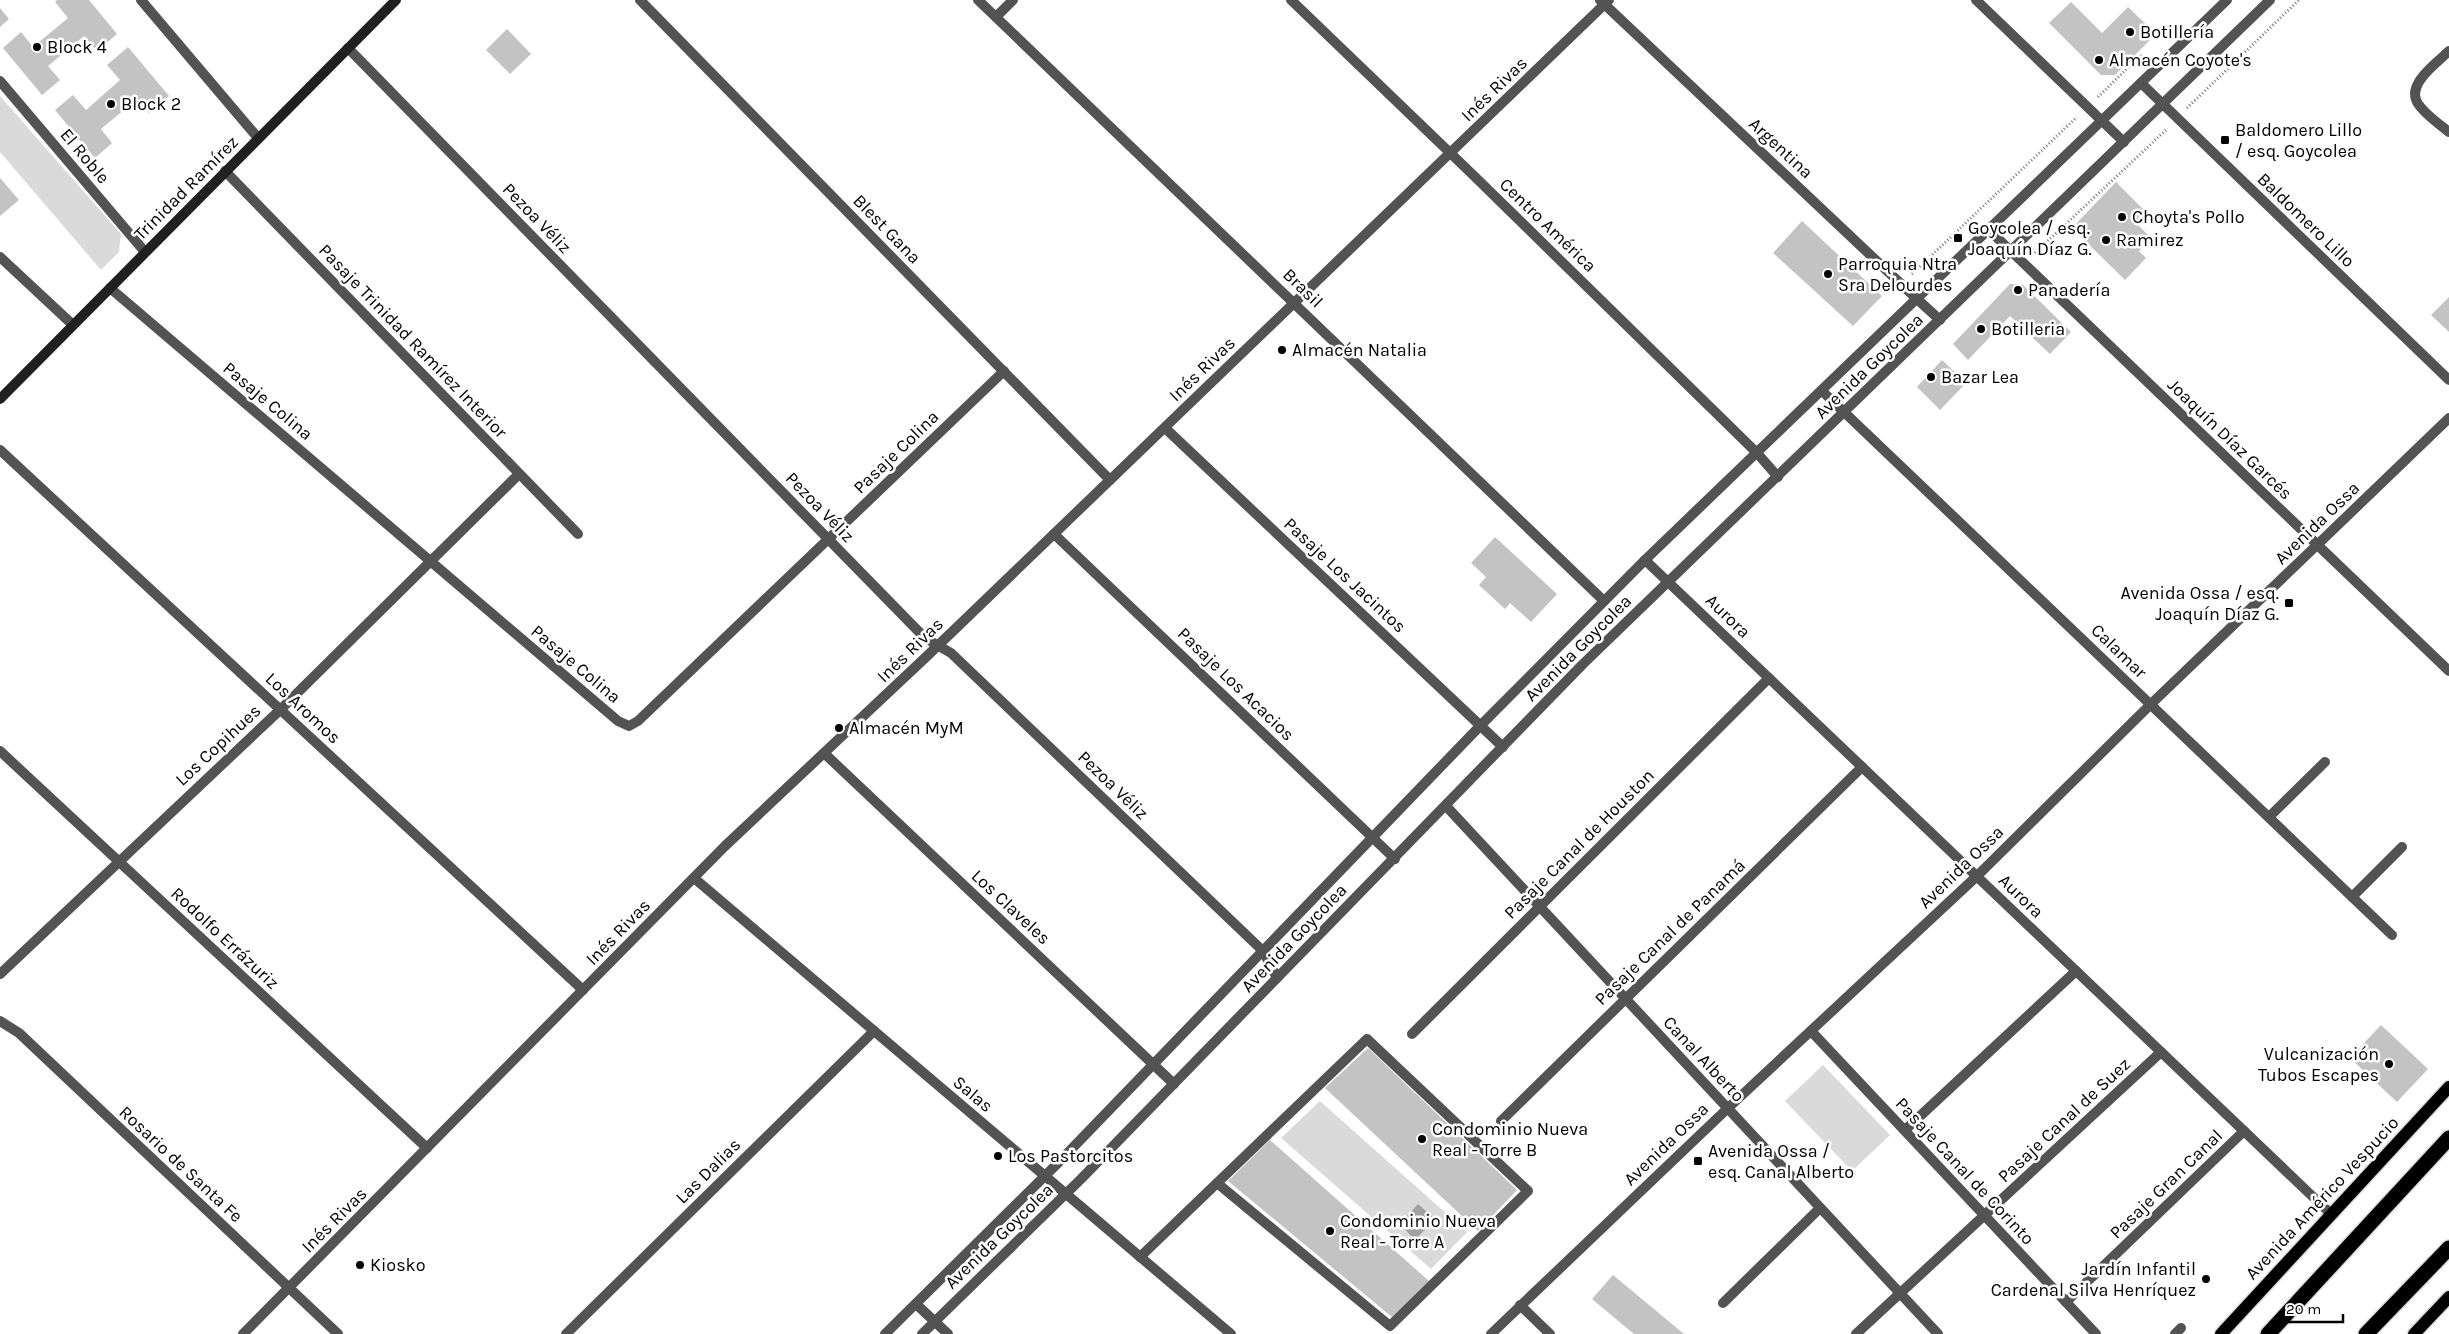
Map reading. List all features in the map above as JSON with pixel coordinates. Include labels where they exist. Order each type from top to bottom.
[{"type":"highway","points":[[2268,1334],[2449,1138]]},
{"type":"highway","points":[[2366,1334],[2449,1248]]},
{"type":"main road","name":"Trinidad Ramírez","points":[[0,399],[396,0]]},
{"type":"main road","name":"Avenida Américo Vespucio","points":[[2221,1334],[2449,1087]]},
{"type":"main road","points":[[2414,1334],[2449,1297]]},
{"type":"street","points":[[141,0],[258,138]]},
{"type":"street","name":"Blest Gana","points":[[640,0],[1110,480]]},
{"type":"street","name":"Brasil","points":[[978,0],[1604,601]]},
{"type":"street","points":[[996,18],[1013,0]]},
{"type":"street","name":"Centro América","points":[[1291,0],[1451,152],[1757,453],[1778,477]]},
{"type":"street","points":[[1976,0],[2124,142]]},
{"type":"street","name":"Avenida Goycolea","points":[[885,1334],[1045,1176],[1481,725],[1645,560],[2227,0]]},
{"type":"street","name":"Avenida Goycolea","points":[[922,1334],[1066,1194],[1395,859],[1583,664],[2270,0]]},
{"type":"street","name":"Inés Rivas","points":[[243,1334],[694,878],[1165,428],[1605,2]]},
{"type":"street","name":"Argentina","points":[[1605,2],[1940,320]]},
{"type":"street","name":"Pezoa Véliz","points":[[348,48],[925,638],[952,653],[1262,951],[1277,978]]},
{"type":"street","points":[[2449,51],[2420,80],[2415,93],[2416,101],[2449,132]]},
{"type":"street","name":"El Roble","points":[[0,81],[145,252]]},
{"type":"street","name":"Baldomero Lillo","points":[[2141,83],[2449,380]]},
{"type":"street","name":"Pasaje Trinidad Ramírez Interior","points":[[225,171],[578,534]]},
{"type":"street","name":"Joaquín Díaz Garcés","points":[[1989,230],[2449,671]]},
{"type":"street","points":[[0,257],[73,325]]},
{"type":"street","name":"Pasaje Colina","points":[[110,288],[618,721],[629,726],[638,721],[1004,371]]},
{"type":"street","name":"Calamar","points":[[1822,391],[2392,935]]},
{"type":"street","name":"Avenida Ossa","points":[[1492,1334],[1728,1108],[1977,876],[2151,704],[2449,418]]},
{"type":"street","name":"Pasaje Los Jacintos","points":[[1165,428],[1481,725],[1502,747]]},
{"type":"street","name":"Los Aromos","points":[[0,450],[583,990]]},
{"type":"street","name":"Los Copihues","points":[[0,974],[281,709],[519,474]]},
{"type":"street","name":"Pasaje Los Acacios","points":[[1054,534],[1395,859]]},
{"type":"street","name":"Aurora","points":[[1645,560],[2331,1214]]},
{"type":"street","name":"Pasaje Canal de Houston","points":[[1412,1034],[1769,678]]},
{"type":"street","name":"Rodolfo Errázuriz","points":[[0,751],[427,1148]]},
{"type":"street","name":"Los Claveles","points":[[825,754],[1174,1084]]},
{"type":"street","points":[[2269,817],[2325,762]]},
{"type":"street","name":"Pasaje Canal de Panamá","points":[[1501,1122],[1862,767]]},
{"type":"street","name":"Canal Alberto","points":[[1446,806],[1938,1334]]},
{"type":"street","points":[[2352,897],[2402,847]]},
{"type":"street","name":"Salas","points":[[694,878],[1232,1334]]},
{"type":"street","points":[[1905,1130],[2076,971]]},
{"type":"street","name":"Rosario de Santa Fe","points":[[0,1021],[19,1033],[338,1334]]},
{"type":"street","name":"Las Dalias","points":[[566,1334],[874,1031]]},
{"type":"street","name":"Pasaje Canal de Corinto","points":[[1811,1031],[2096,1334]]},
{"type":"street","points":[[1140,1257],[1217,1183],[1367,1040],[1528,1191],[1390,1326],[1217,1183]]},
{"type":"street","name":"Pasaje Canal de Suez","points":[[1856,1334],[2161,1052]]},
{"type":"street","name":"Pasaje Gran Canal","points":[[2066,1302],[2244,1131]]},
{"type":"street","points":[[1723,1303],[1820,1208]]},
{"type":"street","points":[[916,1304],[934,1323],[948,1334]]},
{"type":"street","points":[[1520,1306],[1550,1334]]},
{"type":"path","points":[[2024,264],[2299,0]]},
{"type":"path","points":[[1901,284],[2141,55]]},
{"type":"shaded area","points":[[0,96],[121,234],[119,252],[101,270],[0,152]]},
{"type":"shaded area","points":[[1823,1065],[1890,1135],[1852,1171],[1785,1101]]},
{"type":"shaded area","points":[[1320,1101],[1467,1232],[1431,1269],[1281,1138]]},
{"type":"shaded area","points":[[1418,1204],[1435,1219],[1415,1240],[1400,1224]]},
{"type":"building","name":"Block 4","points":[[57,0],[89,0],[117,34],[97,51],[84,36],[48,66],[60,80],[42,95],[3,48],[21,32],[33,47],[68,18],[55,2]]},
{"type":"building","points":[[2071,2],[2102,33],[2128,7],[2156,34],[2115,75],[2101,75],[2049,23]]},
{"type":"building","points":[[0,8],[9,19],[0,27]]},
{"type":"building","points":[[507,29],[531,54],[510,74],[486,50]]},
{"type":"building","name":"Block 2","points":[[128,47],[169,96],[149,113],[137,99],[101,129],[112,143],[95,158],[55,110],[73,95],[86,110],[120,80],[107,65]]},
{"type":"building","points":[[0,178],[19,200],[0,216]]},
{"type":"building","points":[[2116,182],[2145,211],[2135,222],[2151,238],[2139,251],[2146,258],[2125,280],[2072,228]]},
{"type":"building","name":"Parroquia Ntra Sra Delourdes","points":[[1802,221],[1882,296],[1853,326],[1773,253]]},
{"type":"building","points":[[2010,284],[2023,285],[2071,332],[2050,354],[2010,316],[1968,360],[1953,344]]},
{"type":"building","points":[[2449,297],[2449,332],[2431,315]]},
{"type":"building","points":[[1942,360],[1966,383],[1940,410],[1917,387]]},
{"type":"building","points":[[1495,537],[1557,594],[1531,622],[1510,603],[1505,609],[1479,585],[1486,577],[1471,563]]},
{"type":"building","name":"Vulcanización Tubos Escapes","points":[[2381,1025],[2428,1069],[2397,1102],[2350,1058]]},
{"type":"building","name":"Condominio Nueva Real - Torre B","points":[[1368,1048],[1517,1190],[1478,1231],[1325,1088]]},
{"type":"building","name":"Condominio Nueva Real - Torre A","points":[[1270,1140],[1429,1281],[1392,1317],[1228,1181]]},
{"type":"building","points":[[1613,1275],[1684,1334],[1634,1334],[1592,1299]]},
{"type":"place","name":"Botillería","points":[[2130,32]]},
{"type":"place","name":"Block 4","points":[[37,47]]},
{"type":"place","name":"Almacén Coyote's","points":[[2099,60]]},
{"type":"place","name":"Block 2","points":[[111,104]]},
{"type":"place","name":"Baldomero Lillo / esq. Goycolea","points":[[2225,140]]},
{"type":"place","name":"Choyta's Pollo","points":[[2122,217]]},
{"type":"place","name":"Goycolea / esq. Joaquín Díaz G.","points":[[1958,238]]},
{"type":"place","name":"Ramirez","points":[[2106,240]]},
{"type":"place","name":"Parroquia Ntra Sra Delourdes","points":[[1828,274]]},
{"type":"place","name":"Panadería","points":[[2018,290]]},
{"type":"place","name":"Botilleria","points":[[1981,329]]},
{"type":"place","name":"Almacén Natalia","points":[[1282,350]]},
{"type":"place","name":"Bazar Lea","points":[[1931,377]]},
{"type":"place","name":"Avenida Ossa / esq. Joaquín Díaz G.","points":[[2289,603]]},
{"type":"place","name":"Almacén MyM","points":[[839,728]]},
{"type":"place","name":"Vulcanización Tubos Escapes","points":[[2389,1064]]},
{"type":"place","name":"Condominio Nueva Real - Torre B","points":[[1422,1139]]},
{"type":"place","name":"Los Pastorcitos","points":[[998,1156]]},
{"type":"place","name":"Avenida Ossa / esq. Canal Alberto","points":[[1698,1161]]},
{"type":"place","name":"Condominio Nueva Real - Torre A","points":[[1330,1231]]},
{"type":"place","name":"Kiosko","points":[[360,1265]]},
{"type":"place","name":"Jardín Infantil Cardenal Silva Henríquez","points":[[2206,1279]]}]
